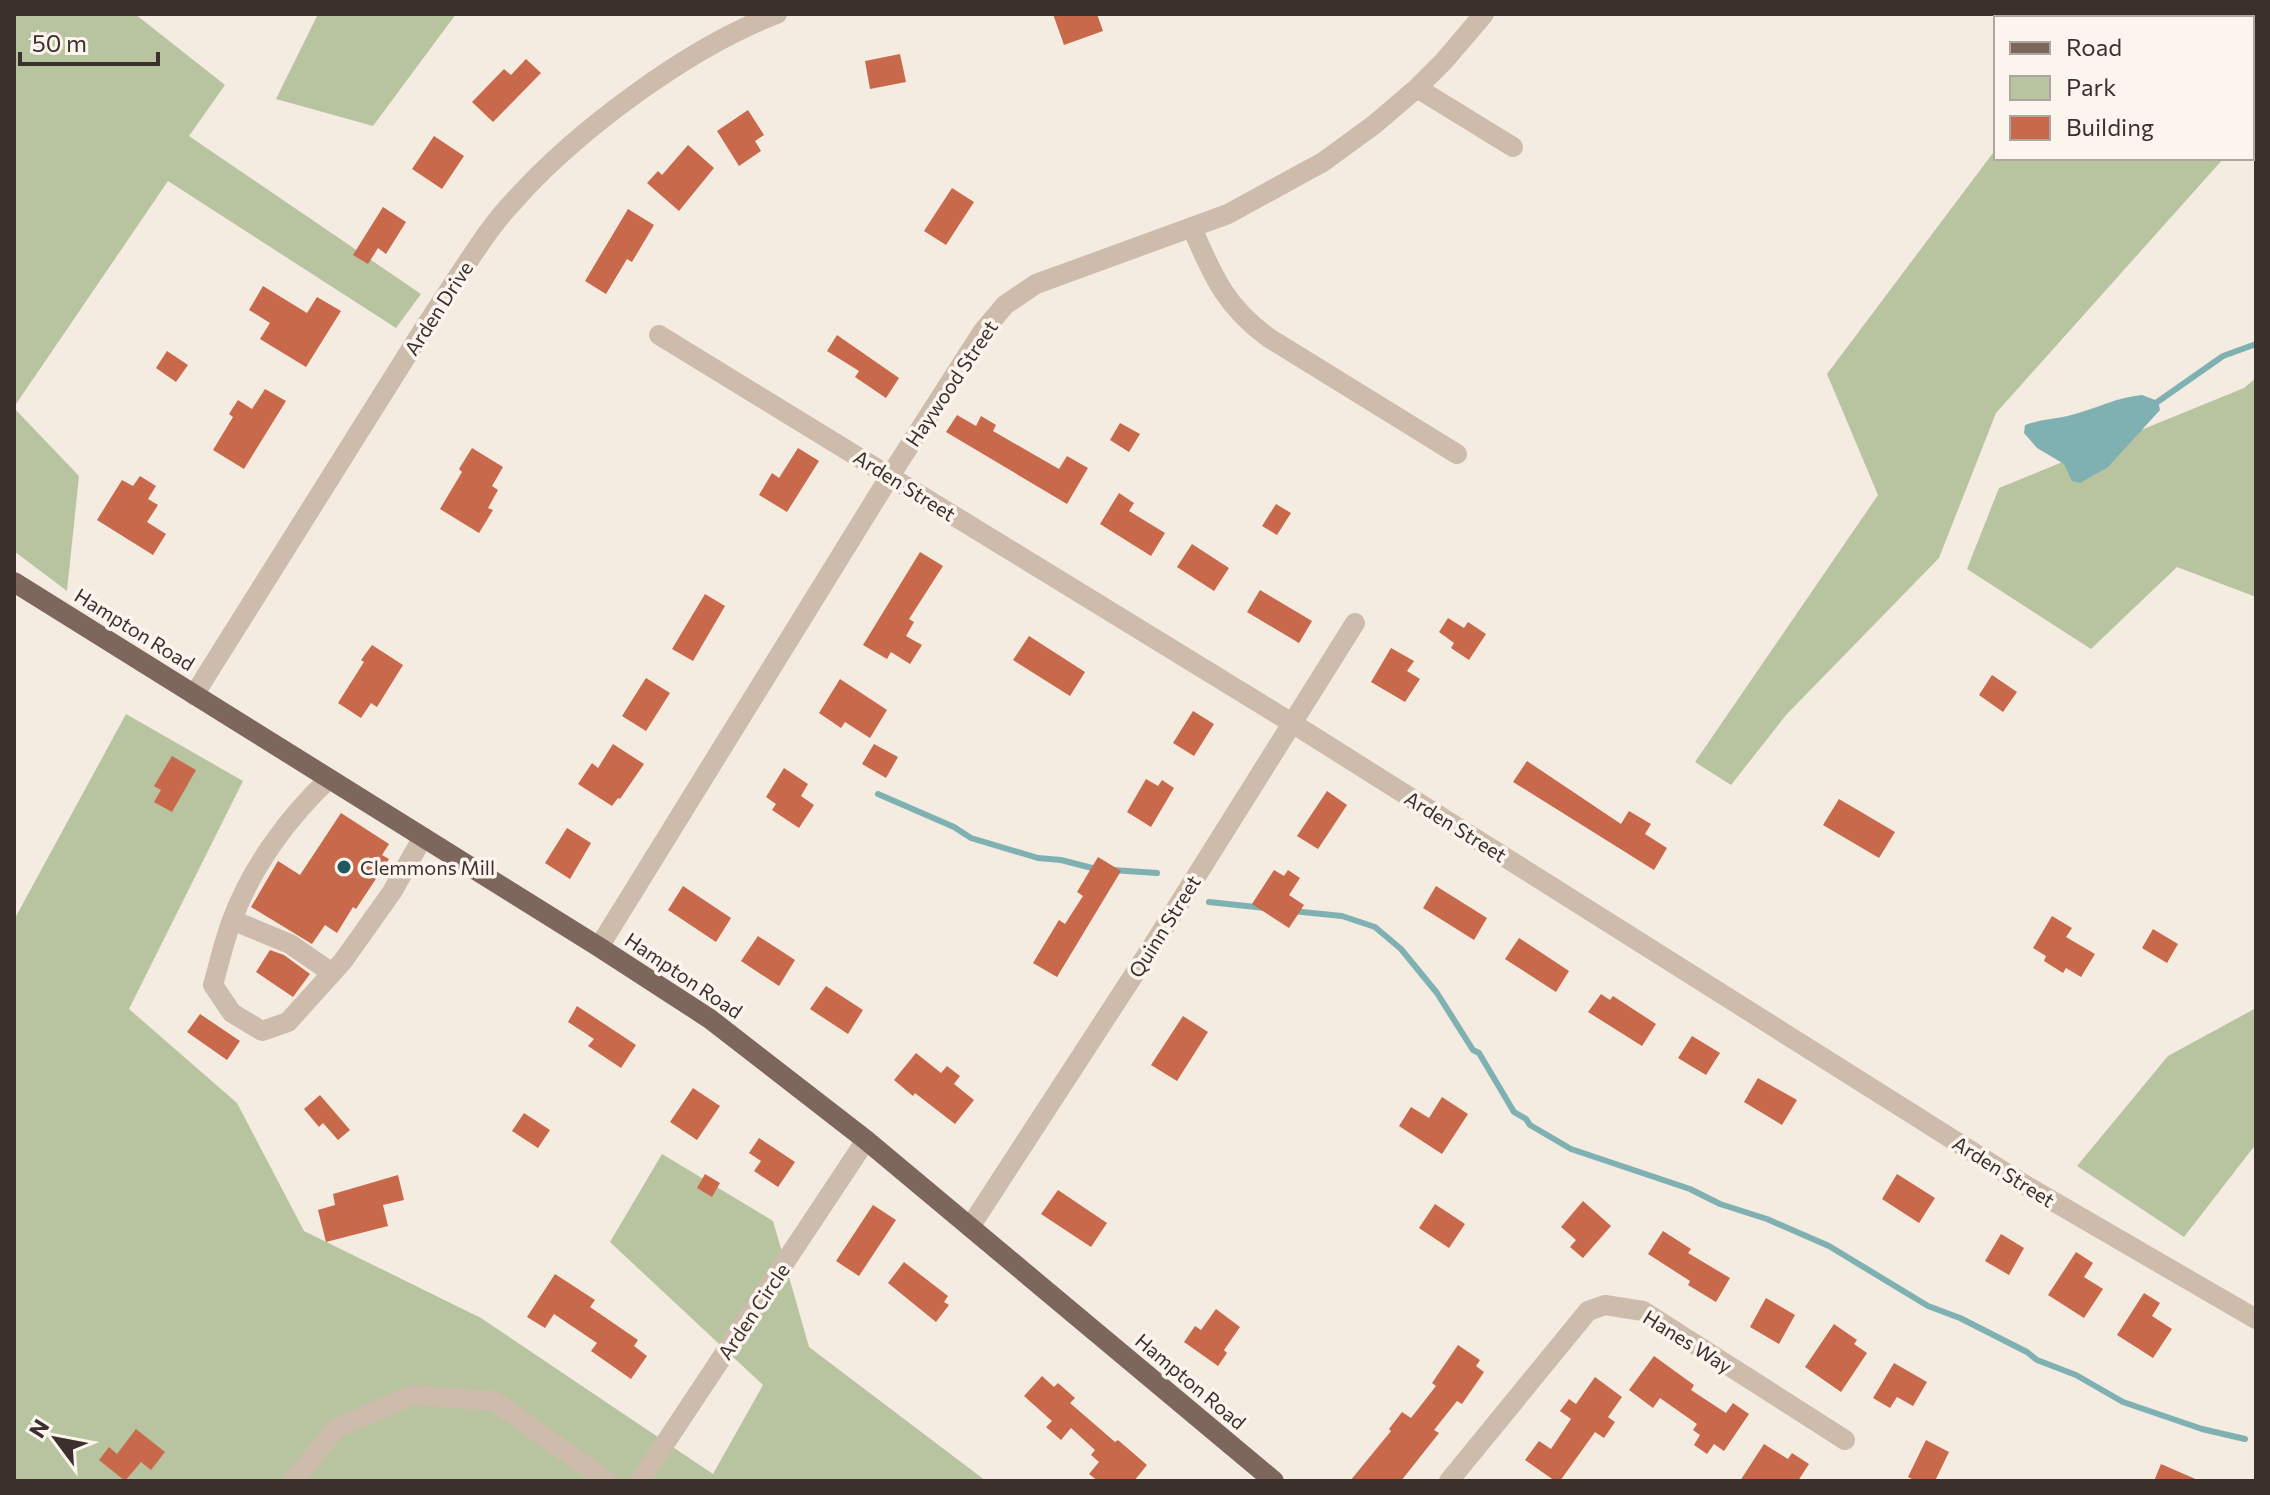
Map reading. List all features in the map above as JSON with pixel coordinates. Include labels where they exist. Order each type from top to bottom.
[{"type":"main road","name":"Hampton Road","points":[[14,582],[710,1019],[866,1140],[1274,1481]]},
{"type":"street","name":"Arden Drive","points":[[194,695],[421,332],[492,227],[514,200],[587,133],[644,89],[721,39],[777,14]]},
{"type":"street","name":"Haywood Street","points":[[599,947],[890,476],[983,331],[1005,305],[1036,284],[1228,214],[1323,162],[1417,88],[1484,14]]},
{"type":"street","points":[[1417,88],[1513,147]]},
{"type":"street","points":[[1192,228],[1214,277],[1245,320],[1457,454]]},
{"type":"street","name":"Arden Street","points":[[659,335],[1292,723],[2025,1185],[2254,1318]]},
{"type":"street","name":"Quinn Street","points":[[970,1227],[1355,623]]},
{"type":"street","points":[[329,779],[300,806],[255,872],[232,920],[213,985],[232,1013],[262,1031],[288,1022],[332,973],[392,892],[423,837]]},
{"type":"street","points":[[232,920],[290,944],[332,973]]},
{"type":"street","name":"Arden Circle","points":[[640,1481],[866,1140]]},
{"type":"street","name":"Hanes Way","points":[[1449,1481],[1588,1311],[1605,1305],[1643,1311],[1845,1440]]},
{"type":"street","points":[[294,1481],[335,1429],[413,1395],[494,1401],[607,1481]]},
{"type":"green space","points":[[14,14],[135,14],[225,85],[189,136],[421,294],[396,328],[168,181],[14,407]]},
{"type":"green space","points":[[318,14],[456,14],[373,126],[276,99]]},
{"type":"green space","points":[[2256,14],[2256,122],[2254,124],[2254,16],[1995,16]]},
{"type":"green space","points":[[1994,152],[1994,160],[2222,160],[1996,413],[1939,558],[1786,715],[1731,785],[1695,762],[1878,495],[1827,374]]},
{"type":"green space","points":[[2256,378],[2256,597],[2177,567],[2091,649],[1967,569],[1999,488],[2244,388]]},
{"type":"green space","points":[[14,408],[79,476],[67,591],[14,551]]},
{"type":"green space","points":[[126,714],[243,781],[129,1009],[237,1103],[304,1231],[481,1318],[713,1474],[763,1385],[610,1242],[662,1154],[773,1221],[809,1347],[986,1481],[14,1481],[14,920]]},
{"type":"green space","points":[[2256,1008],[2256,1144],[2184,1237],[2077,1166],[2168,1056]]},
{"type":"water","points":[[2142,395],[2158,401],[2160,410],[2108,467],[2080,483],[2072,481],[2064,464],[2037,448],[2024,433],[2025,425],[2031,423],[2069,416]]},
{"type":"building","points":[[1053,14],[1097,14],[1103,31],[1064,45]]},
{"type":"building","points":[[900,54],[906,82],[870,89],[865,61]]},
{"type":"building","points":[[526,59],[541,73],[493,122],[472,102],[504,69],[511,75]]},
{"type":"building","points":[[748,110],[764,135],[755,141],[761,151],[739,166],[717,131]]},
{"type":"building","points":[[434,136],[464,156],[442,189],[412,169]]},
{"type":"building","points":[[688,145],[714,168],[679,211],[647,183],[658,171],[662,175]]},
{"type":"building","points":[[952,188],[974,202],[946,245],[924,231]]},
{"type":"building","points":[[383,207],[406,222],[386,254],[378,248],[368,264],[353,255]]},
{"type":"building","points":[[628,209],[654,225],[632,262],[627,259],[606,294],[585,281]]},
{"type":"building","points":[[263,286],[307,313],[317,297],[341,311],[306,367],[260,339],[270,323],[249,310]]},
{"type":"building","points":[[837,335],[899,378],[886,398],[855,377],[859,371],[827,351]]},
{"type":"building","points":[[167,351],[188,365],[176,382],[156,368]]},
{"type":"building","points":[[265,389],[286,401],[244,469],[213,450],[233,417],[229,414],[238,400],[252,409]]},
{"type":"building","points":[[957,415],[976,426],[981,416],[996,425],[993,431],[1059,469],[1067,456],[1088,468],[1067,504],[946,432]]},
{"type":"building","points":[[1120,423],[1140,434],[1129,452],[1110,440]]},
{"type":"building","points":[[472,448],[503,467],[492,486],[498,490],[488,508],[493,510],[479,533],[440,509]]},
{"type":"building","points":[[798,448],[819,461],[787,512],[759,495],[772,473],[779,478]]},
{"type":"building","points":[[140,476],[156,486],[148,499],[158,505],[147,522],[166,534],[153,555],[97,520],[122,480],[133,486]]},
{"type":"building","points":[[1119,493],[1134,503],[1129,511],[1165,533],[1151,556],[1100,524]]},
{"type":"building","points":[[1276,504],[1291,513],[1277,535],[1262,526]]},
{"type":"building","points":[[1192,544],[1229,568],[1214,591],[1177,567]]},
{"type":"building","points":[[920,552],[943,566],[909,619],[914,622],[906,636],[922,645],[910,664],[891,652],[887,659],[863,645]]},
{"type":"building","points":[[1260,590],[1312,621],[1299,643],[1247,612]]},
{"type":"building","points":[[705,594],[725,606],[693,661],[672,649]]},
{"type":"building","points":[[1448,618],[1464,628],[1468,622],[1486,634],[1469,660],[1451,648],[1454,643],[1439,632]]},
{"type":"building","points":[[1029,636],[1085,672],[1070,696],[1013,660]]},
{"type":"building","points":[[372,645],[403,665],[377,707],[371,703],[361,718],[338,703]]},
{"type":"building","points":[[1391,648],[1414,661],[1407,671],[1420,679],[1405,702],[1371,682]]},
{"type":"building","points":[[1992,675],[2017,692],[2003,712],[1979,695]]},
{"type":"building","points":[[646,678],[670,693],[646,731],[622,716]]},
{"type":"building","points":[[840,679],[887,710],[870,738],[845,722],[841,728],[819,713]]},
{"type":"building","points":[[1193,711],[1214,724],[1194,756],[1173,743]]},
{"type":"building","points":[[613,744],[644,764],[612,806],[578,784],[592,763],[598,768]]},
{"type":"building","points":[[874,744],[898,757],[886,778],[862,764]]},
{"type":"building","points":[[172,756],[196,770],[172,812],[154,802],[161,790],[154,786]]},
{"type":"building","points":[[1527,761],[1621,824],[1629,811],[1651,824],[1645,834],[1667,848],[1654,870],[1513,782]]},
{"type":"building","points":[[784,768],[808,784],[801,796],[814,805],[799,828],[772,810],[776,804],[766,797]]},
{"type":"building","points":[[1146,779],[1158,786],[1162,780],[1174,788],[1151,827],[1127,812]]},
{"type":"building","points":[[1327,791],[1347,805],[1318,849],[1297,836]]},
{"type":"building","points":[[1839,799],[1895,832],[1879,858],[1823,825]]},
{"type":"building","points":[[341,813],[389,844],[382,855],[389,859],[337,933],[325,925],[312,944],[251,907],[278,861],[300,875]]},
{"type":"building","points":[[567,828],[591,843],[570,879],[545,863]]},
{"type":"building","points":[[1098,857],[1121,871],[1057,977],[1033,963],[1059,920],[1065,924],[1083,896],[1077,892]]},
{"type":"building","points":[[1274,870],[1284,876],[1288,870],[1300,878],[1289,895],[1304,905],[1289,928],[1252,904]]},
{"type":"building","points":[[683,886],[731,918],[716,942],[668,910]]},
{"type":"building","points":[[1436,886],[1487,918],[1474,940],[1423,908]]},
{"type":"building","points":[[2052,916],[2072,928],[2066,937],[2095,954],[2081,977],[2066,968],[2063,973],[2044,961],[2046,956],[2033,948]]},
{"type":"building","points":[[2153,929],[2178,944],[2167,963],[2142,948]]},
{"type":"building","points":[[758,936],[795,960],[779,986],[741,961]]},
{"type":"building","points":[[1519,938],[1569,971],[1556,992],[1505,959]]},
{"type":"building","points":[[270,950],[284,955],[310,974],[293,997],[256,972]]},
{"type":"building","points":[[826,986],[863,1010],[848,1034],[810,1009]]},
{"type":"building","points":[[1601,994],[1610,1000],[1613,996],[1656,1024],[1642,1046],[1588,1012]]},
{"type":"building","points":[[577,1006],[636,1045],[621,1068],[588,1046],[594,1039],[568,1022]]},
{"type":"building","points":[[200,1014],[240,1041],[227,1060],[187,1032]]},
{"type":"building","points":[[1183,1016],[1208,1032],[1177,1081],[1151,1065]]},
{"type":"building","points":[[1692,1036],[1720,1053],[1706,1075],[1678,1058]]},
{"type":"building","points":[[916,1053],[941,1073],[947,1066],[960,1076],[954,1084],[974,1100],[955,1124],[894,1080]]},
{"type":"building","points":[[1758,1078],[1797,1100],[1782,1125],[1744,1102]]},
{"type":"building","points":[[693,1088],[720,1106],[697,1140],[670,1122]]},
{"type":"building","points":[[320,1095],[350,1130],[338,1140],[323,1123],[319,1127],[304,1109]]},
{"type":"building","points":[[1442,1097],[1468,1114],[1442,1154],[1399,1126],[1411,1107],[1429,1118]]},
{"type":"building","points":[[524,1113],[550,1130],[538,1148],[512,1131]]},
{"type":"building","points":[[759,1138],[795,1162],[778,1187],[754,1171],[761,1161],[749,1153]]},
{"type":"building","points":[[705,1174],[720,1183],[712,1197],[697,1188]]},
{"type":"building","points":[[1897,1174],[1935,1198],[1919,1223],[1882,1199]]},
{"type":"building","points":[[398,1175],[404,1200],[383,1205],[388,1226],[326,1242],[318,1210],[335,1205],[333,1194]]},
{"type":"building","points":[[1058,1190],[1107,1223],[1091,1247],[1041,1214]]},
{"type":"building","points":[[1583,1201],[1611,1226],[1583,1258],[1570,1247],[1576,1240],[1561,1227]]},
{"type":"building","points":[[1435,1204],[1465,1224],[1449,1248],[1419,1228]]},
{"type":"building","points":[[873,1205],[896,1220],[859,1276],[836,1261]]},
{"type":"building","points":[[1663,1231],[1691,1249],[1688,1253],[1730,1278],[1716,1302],[1648,1254]]},
{"type":"building","points":[[2001,1234],[2024,1248],[2009,1275],[1985,1261]]},
{"type":"building","points":[[2076,1252],[2093,1263],[2084,1277],[2103,1289],[2084,1318],[2048,1295]]},
{"type":"building","points":[[904,1262],[948,1296],[944,1302],[949,1305],[936,1322],[888,1283]]},
{"type":"building","points":[[555,1274],[595,1300],[590,1307],[638,1340],[634,1346],[647,1356],[631,1379],[591,1351],[597,1343],[554,1314],[545,1328],[527,1317]]},
{"type":"building","points":[[2144,1293],[2160,1303],[2152,1316],[2172,1329],[2153,1358],[2117,1335]]},
{"type":"building","points":[[1766,1298],[1795,1315],[1779,1344],[1750,1327]]},
{"type":"building","points":[[1216,1309],[1240,1327],[1224,1350],[1227,1353],[1218,1366],[1184,1342],[1195,1326],[1201,1330]]},
{"type":"building","points":[[1834,1324],[1857,1340],[1854,1344],[1867,1353],[1841,1392],[1805,1367]]},
{"type":"building","points":[[1458,1345],[1480,1360],[1476,1366],[1484,1372],[1462,1404],[1457,1401],[1434,1430],[1439,1433],[1401,1481],[1350,1481],[1391,1431],[1389,1429],[1402,1412],[1411,1418],[1436,1386],[1432,1383]]},
{"type":"building","points":[[1654,1356],[1694,1385],[1691,1390],[1726,1413],[1733,1403],[1749,1414],[1724,1451],[1714,1444],[1707,1454],[1694,1445],[1700,1435],[1693,1430],[1697,1424],[1660,1398],[1653,1408],[1629,1390]]},
{"type":"building","points":[[1894,1363],[1927,1382],[1913,1406],[1897,1397],[1890,1408],[1873,1398]]},
{"type":"building","points":[[1042,1376],[1054,1387],[1058,1383],[1075,1398],[1070,1403],[1147,1465],[1134,1481],[1098,1481],[1089,1474],[1099,1462],[1091,1455],[1095,1450],[1071,1428],[1061,1440],[1046,1427],[1052,1421],[1024,1396]]},
{"type":"building","points":[[1595,1377],[1622,1397],[1608,1417],[1615,1422],[1604,1438],[1595,1432],[1560,1481],[1555,1481],[1525,1460],[1539,1441],[1551,1449],[1571,1419],[1560,1411],[1569,1399],[1576,1404]]},
{"type":"building","points":[[136,1429],[165,1452],[151,1470],[141,1462],[125,1481],[99,1460],[109,1447],[117,1454]]},
{"type":"building","points":[[1926,1440],[1949,1452],[1935,1481],[1916,1481],[1908,1477]]},
{"type":"building","points":[[1764,1444],[1788,1459],[1792,1453],[1809,1464],[1798,1481],[1740,1481]]},
{"type":"building","points":[[2161,1464],[2200,1481],[2154,1481]]},
{"type":"waterway","points":[[2153,405],[2223,356],[2256,344]]},
{"type":"waterway","points":[[878,794],[954,827],[971,838],[1038,858],[1096,869]]},
{"type":"waterway","points":[[1112,870],[1157,873]]},
{"type":"waterway","points":[[1209,902],[1265,908]]},
{"type":"waterway","points":[[1292,911],[1342,916],[1375,927],[1401,949],[1437,993],[1473,1050],[1479,1053],[1514,1112],[1571,1149],[1690,1189],[1720,1204],[1767,1219],[1829,1246],[1928,1306],[1960,1318],[2037,1360],[2076,1375],[2123,1402],[2202,1429],[2245,1439]]},
{"type":"place","name":"Clemmons Mill","points":[[344,867]]}]
